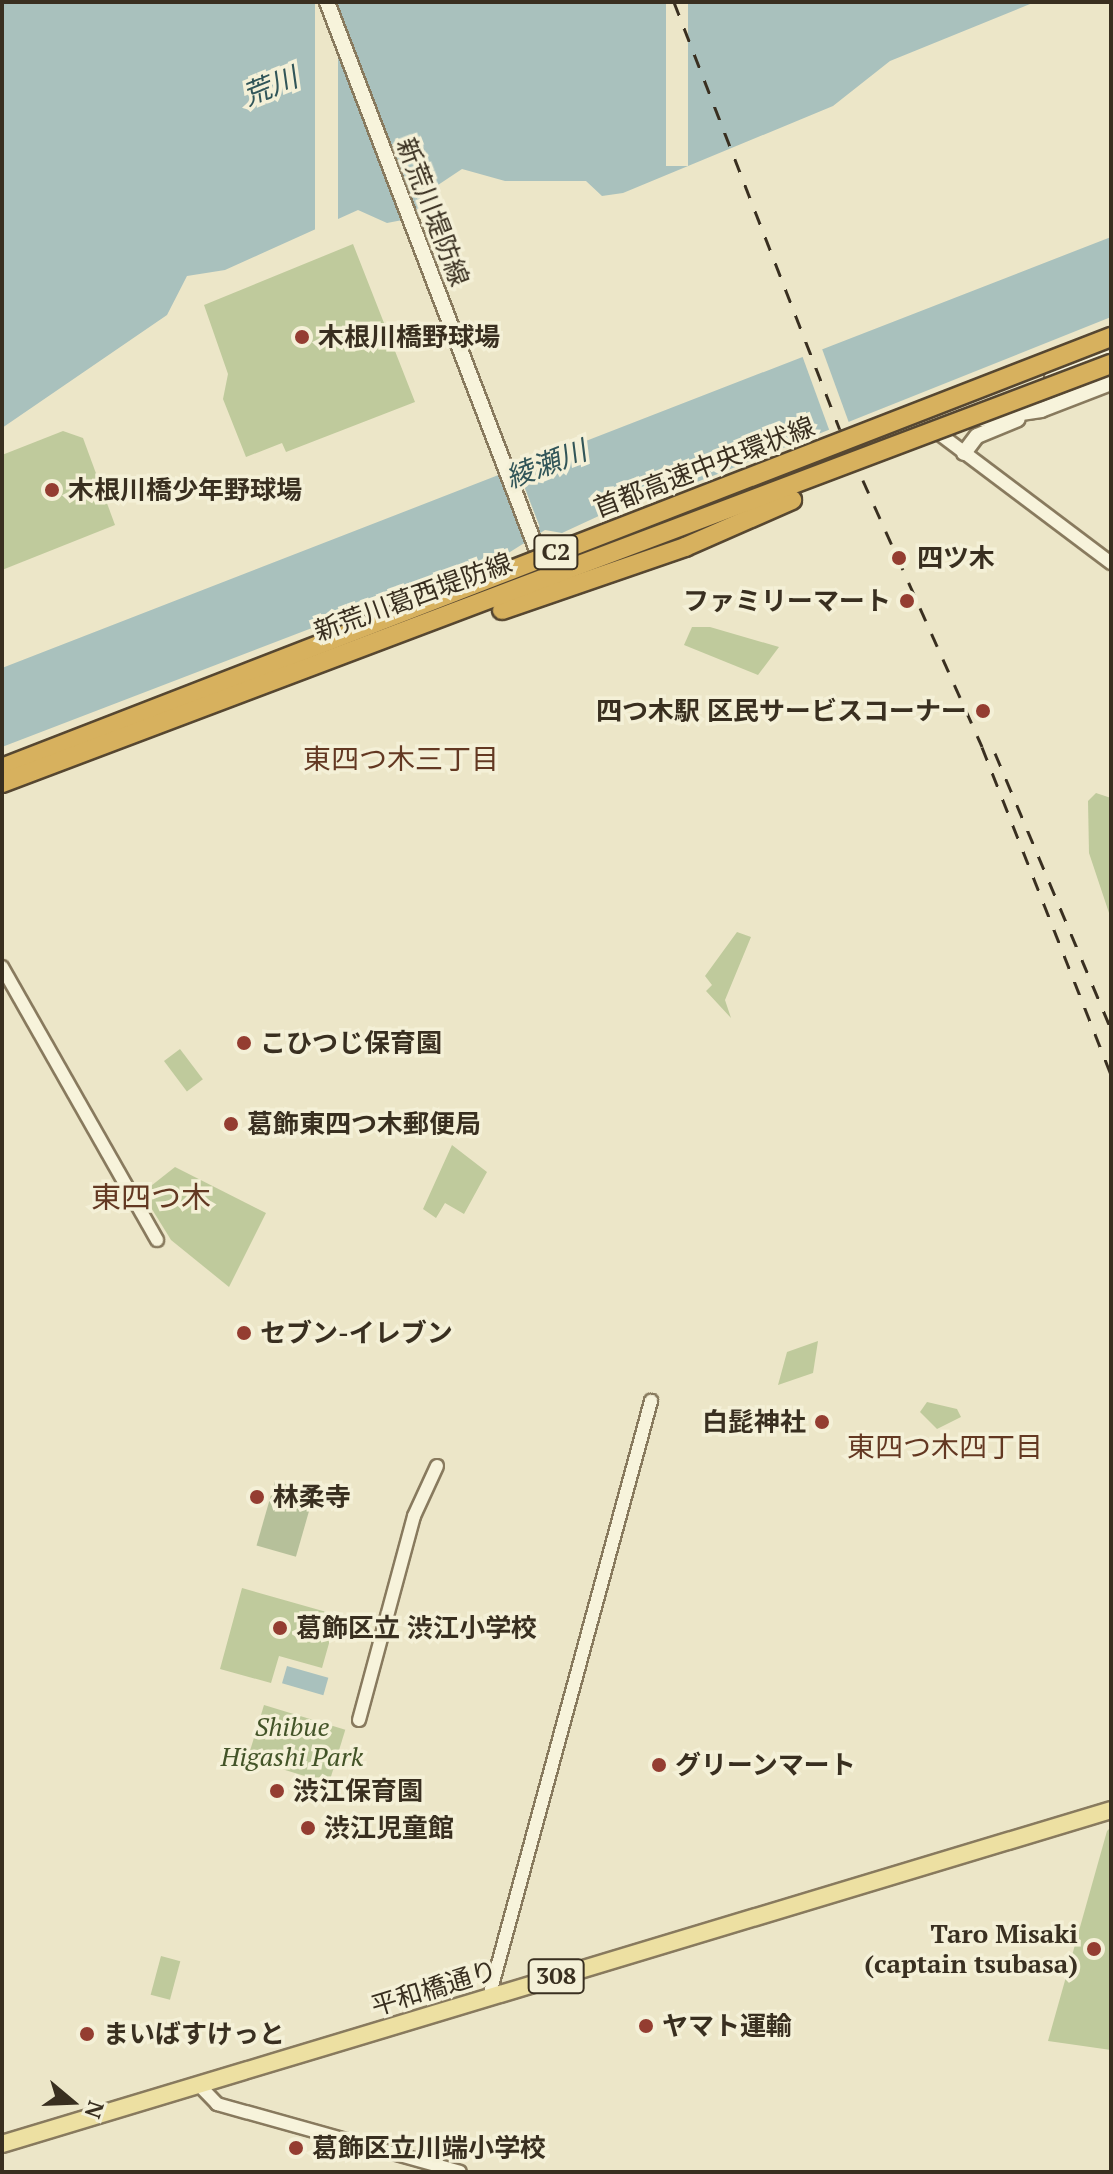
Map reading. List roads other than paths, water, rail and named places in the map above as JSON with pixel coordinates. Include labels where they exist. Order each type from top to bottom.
[{"type":"highway","name":"首都高速中央環状線","points":[[2,768],[1111,337]]},
{"type":"highway","points":[[439,599],[1111,351]]},
{"type":"highway","name":"首都高速中央環状線","points":[[2,781],[1111,364]]},
{"type":"highway","points":[[282,675],[453,627],[685,547],[1111,375]]},
{"type":"main road","name":"新荒川堤防線","points":[[327,2],[546,574]]},
{"type":"main road","name":"新荒川葛西堤防線","points":[[2,781],[387,632],[717,511],[931,427],[1111,351]]},
{"type":"main road","name":"新荒川葛西堤防線","points":[[964,453],[977,436],[1111,383]]},
{"type":"main road","name":"新荒川葛西堤防線","points":[[931,427],[1041,410]]},
{"type":"main road","name":"平和橋通り","points":[[2,2144],[1111,1810]]},
{"type":"street","points":[[931,427],[1111,563]]},
{"type":"street","points":[[2,967],[157,1240]]},
{"type":"street","points":[[489,1997],[651,1401]]},
{"type":"street","points":[[359,1720],[414,1516],[437,1466]]},
{"type":"street","points":[[198,2084],[217,2104],[460,2172]]},
{"type":"water","name":"荒川","points":[[2,2],[1035,2],[890,61],[833,106],[623,193],[602,196],[586,181],[505,181],[462,169],[435,187],[423,216],[387,223],[358,210],[225,270],[187,276],[167,315],[2,428]]},
{"type":"water","name":"綾瀬川","points":[[1111,237],[1111,317],[681,488],[670,483],[562,533],[545,530],[510,552],[2,747],[2,668]]},
{"type":"water","points":[[287,1666],[328,1678],[323,1695],[282,1683]]},
{"type":"railway","points":[[674,2],[840,429],[982,747],[1111,1074]]},
{"type":"railway","points":[[995,753],[1111,1029]]},
{"type":"place","name":"木根川橋野球場","points":[[302,337]]},
{"type":"place","name":"木根川橋少年野球場","points":[[52,490]]},
{"type":"place","name":"四ツ木","points":[[899,558]]},
{"type":"place","name":"ファミリーマート","points":[[907,601]]},
{"type":"place","name":"四つ木駅 区民サービスコーナー","points":[[983,711]]},
{"type":"place","name":"こひつじ保育園","points":[[244,1043]]},
{"type":"place","name":"葛飾東四つ木郵便局","points":[[231,1124]]},
{"type":"place","name":"セブン-イレブン","points":[[244,1333]]},
{"type":"place","name":"白髭神社","points":[[822,1422]]},
{"type":"place","name":"林柔寺","points":[[257,1497]]},
{"type":"place","name":"葛飾区立 渋江小学校","points":[[280,1628]]},
{"type":"place","name":"グリーンマート","points":[[659,1765]]},
{"type":"place","name":"渋江保育園","points":[[277,1791]]},
{"type":"place","name":"渋江児童館","points":[[308,1828]]},
{"type":"place","name":"Taro Misaki (captain tsubasa)","points":[[1094,1949]]},
{"type":"place","name":"ヤマト運輸","points":[[646,2026]]},
{"type":"place","name":"まいばすけっと","points":[[87,2034]]},
{"type":"place","name":"葛飾区立川端小学校","points":[[296,2148]]},
{"type":"district","name":"東四つ木三丁目","points":[[401,759]]},
{"type":"district","name":"東四つ木","points":[[151,1197]]},
{"type":"district","name":"東四つ木四丁目","points":[[945,1447]]},
{"type":"park label","name":"Shibue Higashi Park","points":[[292,1742]]}]
